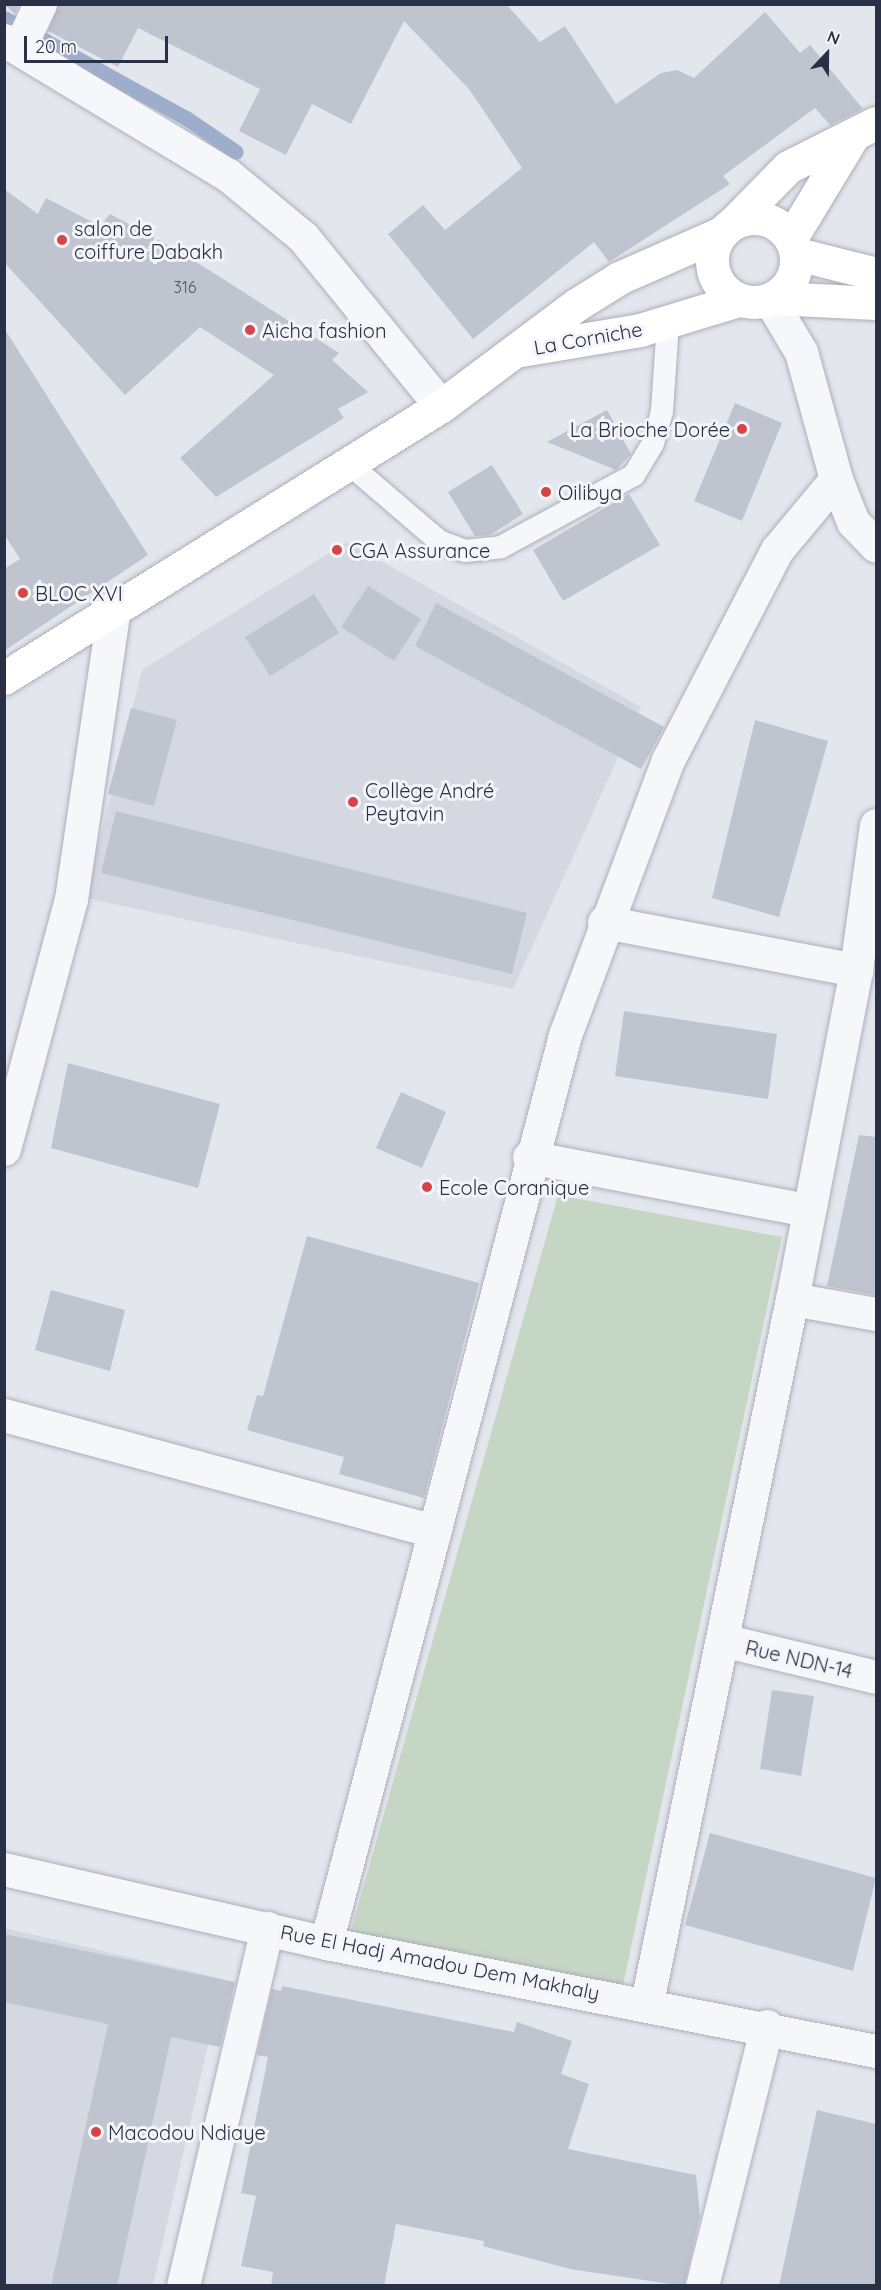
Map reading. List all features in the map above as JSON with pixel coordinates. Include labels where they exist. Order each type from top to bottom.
[{"type":"main road","points":[[864,131],[788,167],[727,228],[711,253],[712,272],[722,289],[761,300],[876,303]]},
{"type":"main road","points":[[761,300],[792,279],[794,246],[864,131]]},
{"type":"main road","points":[[727,228],[764,220],[794,246],[876,274]]},
{"type":"main road","name":"La Corniche","points":[[521,350],[576,305],[619,278],[727,228]]},
{"type":"main road","name":"La Corniche","points":[[521,350],[668,322],[761,300]]},
{"type":"main road","points":[[4,678],[114,607],[441,406],[521,350]]},
{"type":"street","points":[[40,4],[12,44],[228,175],[303,237],[441,406]]},
{"type":"street","points":[[761,300],[801,352],[836,479],[853,522],[876,546]]},
{"type":"street","points":[[326,1943],[435,1531],[529,1158],[604,922],[668,760],[743,611],[797,520],[836,479]]},
{"type":"street","points":[[4,1149],[71,899],[114,607]]},
{"type":"street","points":[[647,2002],[792,1299],[807,1210],[856,970],[876,825]]},
{"type":"street","points":[[604,922],[856,970]]},
{"type":"street","points":[[529,1158],[807,1210]]},
{"type":"street","points":[[792,1299],[876,1314]]},
{"type":"street","points":[[4,1414],[435,1531]]},
{"type":"street","name":"Rue NDN-14","points":[[722,1640],[876,1677]]},
{"type":"street","name":"Rue El Hadj Amadou Dem Makhaly","points":[[4,1869],[326,1943],[875,2045]]},
{"type":"street","points":[[183,2286],[267,1928]]},
{"type":"street","points":[[702,2286],[767,2025]]},
{"type":"lane","points":[[348,463],[439,541],[465,551],[501,547],[634,475],[653,443],[662,411],[668,322]]},
{"type":"shaded area","name":"Collège André Peytavin","points":[[347,542],[641,707],[513,989],[85,898],[142,670]]},
{"type":"shaded area","name":"Macodou Ndiaye","points":[[5,1928],[223,1979],[153,2285],[5,2286]]},
{"type":"green space","points":[[558,1195],[782,1237],[622,1990],[349,1938]]},
{"type":"building","points":[[4,4],[19,4],[15,14]]},
{"type":"building","points":[[58,4],[506,4],[540,42],[565,26],[616,104],[661,73],[677,70],[694,78],[765,12],[800,53],[810,45],[863,109],[830,125],[815,108],[723,176],[730,184],[609,262],[594,242],[473,339],[388,234],[423,205],[445,230],[522,168],[469,89],[404,21],[351,124],[312,104],[286,155],[239,131],[260,89],[138,28],[118,67],[48,31]]},
{"type":"building","points":[[4,189],[38,214],[46,198],[100,226],[110,214],[179,251],[339,353],[332,360],[368,392],[338,409],[344,418],[216,497],[180,458],[274,375],[200,327],[125,395],[4,262]]},
{"type":"building","points":[[4,328],[148,555],[4,651],[4,569],[20,559],[4,534]]},
{"type":"building","points":[[735,403],[782,423],[742,521],[694,501]]},
{"type":"building","points":[[607,410],[631,454],[616,470],[547,442]]},
{"type":"building","points":[[492,465],[523,514],[490,535],[475,536],[448,492]]},
{"type":"building","points":[[629,494],[660,545],[563,601],[533,550]]},
{"type":"building","points":[[368,586],[421,619],[394,661],[341,627]]},
{"type":"building","points":[[314,594],[339,633],[270,676],[245,637]]},
{"type":"building","points":[[436,603],[664,727],[641,769],[415,646]]},
{"type":"building","points":[[131,708],[177,720],[154,806],[108,794]]},
{"type":"building","points":[[755,720],[828,741],[779,917],[712,898]]},
{"type":"building","points":[[116,811],[527,913],[512,974],[101,873]]},
{"type":"building","points":[[624,1011],[777,1034],[768,1099],[615,1076]]},
{"type":"building","points":[[68,1063],[220,1104],[198,1188],[51,1148]]},
{"type":"building","points":[[401,1092],[446,1112],[422,1168],[376,1148]]},
{"type":"building","points":[[859,1135],[876,1137],[876,1295],[827,1286]]},
{"type":"building","points":[[307,1236],[479,1283],[424,1498],[339,1474],[344,1457],[247,1430],[257,1395],[263,1396]]},
{"type":"building","points":[[51,1290],[125,1310],[110,1371],[35,1350]]},
{"type":"building","points":[[772,1690],[814,1696],[801,1776],[760,1769]]},
{"type":"building","points":[[710,1833],[876,1878],[853,1971],[685,1925]]},
{"type":"building","points":[[4,1934],[235,1982],[220,2047],[171,2037],[117,2286],[51,2286],[108,2024],[4,2002]]},
{"type":"building","points":[[282,1986],[514,2032],[517,2022],[572,2041],[561,2074],[589,2084],[568,2149],[696,2175],[700,2216],[684,2286],[570,2269],[483,2246],[484,2241],[396,2224],[384,2286],[271,2286],[273,2272],[241,2266],[256,2196],[241,2193],[268,2057],[257,2055],[272,1989],[281,1991]]},
{"type":"building","points":[[817,2110],[876,2124],[876,2286],[779,2286]]},
{"type":"waterway","points":[[4,18],[186,118],[236,152]]},
{"type":"place","name":"salon de coiffure Dabakh","points":[[62,240]]},
{"type":"place","name":"Aicha fashion","points":[[250,330]]},
{"type":"place","name":"La Brioche Dorée","points":[[742,429]]},
{"type":"place","name":"Oilibya","points":[[546,492]]},
{"type":"place","name":"CGA Assurance","points":[[337,550]]},
{"type":"place","name":"BLOC XVI","points":[[23,593]]},
{"type":"place","name":"Collège André Peytavin","points":[[353,802]]},
{"type":"place","name":"Ecole Coranique","points":[[427,1187]]},
{"type":"place","name":"Macodou Ndiaye","points":[[96,2132]]}]
